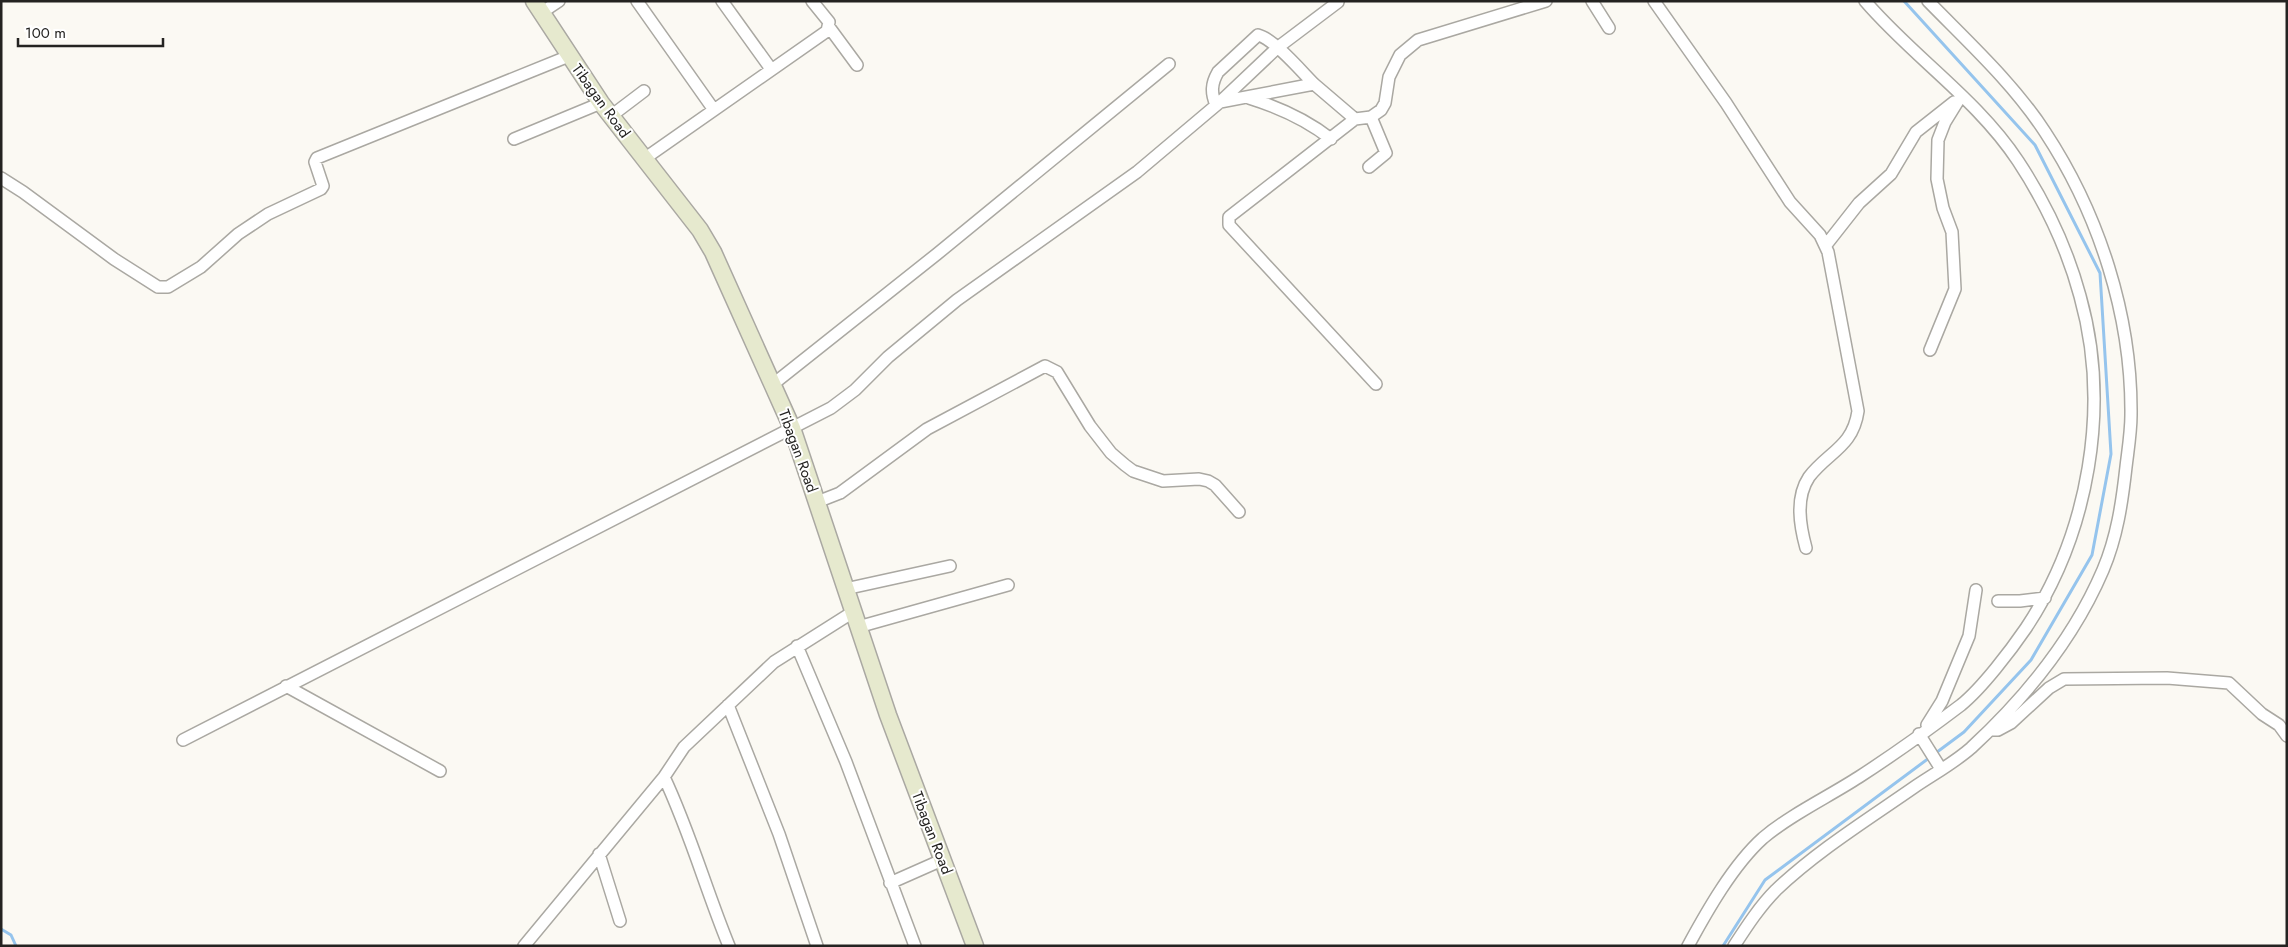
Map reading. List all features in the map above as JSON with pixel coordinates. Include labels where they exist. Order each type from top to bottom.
[{"type":"main road","name":"Tibagan Road","points":[[537,7],[568,56],[606,110],[700,230],[713,252],[792,428],[888,715],[975,946]]},
{"type":"street","points":[[537,7],[559,1]]},
{"type":"street","points":[[637,1],[714,110]]},
{"type":"street","points":[[722,1],[770,70]]},
{"type":"street","points":[[812,1],[829,22],[829,27],[857,65]]},
{"type":"street","points":[[1376,384],[1228,223],[1229,217],[1355,119],[1371,117],[1382,110],[1389,77],[1400,55],[1418,40],[1546,1]]},
{"type":"street","points":[[1592,1],[1609,28]]},
{"type":"street","points":[[1654,1],[1726,103],[1785,195],[1826,245],[1858,411],[1851,436],[1808,479],[1802,493],[1800,525],[1806,548]]},
{"type":"street","points":[[1688,946],[1741,862],[1763,838],[1923,737],[1964,702],[2013,648],[2045,598],[2069,545],[2086,479],[2093,408],[2093,376],[2086,324],[2080,295],[2067,258],[2041,198],[2004,142],[1866,1]]},
{"type":"street","points":[[1734,946],[1750,921],[1776,890],[1854,829],[1940,766],[1967,752],[1990,730],[2050,662],[2079,616],[2102,572],[2114,540],[2123,498],[2131,419],[2129,373],[2121,314],[2102,248],[2065,165],[2045,131],[2008,84],[1928,1]]},
{"type":"street","points":[[183,740],[831,408],[888,357],[957,300],[1137,172],[1218,104],[1277,48],[1338,2]]},
{"type":"street","points":[[644,159],[827,31],[829,27]]},
{"type":"street","points":[[1218,104],[1211,90],[1214,79],[1255,36],[1263,36],[1355,119]]},
{"type":"street","points":[[1,178],[114,259],[158,287],[168,287],[201,268],[250,225],[274,211],[321,189],[323,186],[315,162],[317,158],[568,56]]},
{"type":"street","points":[[772,385],[937,254],[1169,64]]},
{"type":"street","points":[[1218,104],[1314,84]]},
{"type":"street","points":[[514,140],[606,110],[644,91]]},
{"type":"street","points":[[1826,245],[1858,203],[1891,174],[1916,132],[1961,96]]},
{"type":"street","points":[[1930,350],[1955,289],[1952,232],[1943,208],[1937,179],[1938,140],[1945,122],[1961,96]]},
{"type":"street","points":[[1245,97],[1276,107],[1317,128],[1331,139]]},
{"type":"street","points":[[1370,167],[1386,153],[1371,117]]},
{"type":"street","points":[[817,502],[840,493],[927,429],[1045,366],[1057,372],[1090,426],[1111,453],[1132,471],[1163,480],[1199,479],[1212,482],[1239,512]]},
{"type":"street","points":[[845,589],[950,566]]},
{"type":"street","points":[[524,946],[664,777],[684,746],[774,662],[797,646],[856,619],[1008,585]]},
{"type":"street","points":[[1923,737],[1942,701],[1969,636],[1976,590]]},
{"type":"street","points":[[1998,601],[2020,602],[2045,598]]},
{"type":"street","points":[[797,646],[846,762],[915,946]]},
{"type":"street","points":[[1990,730],[1998,730],[2011,723],[2049,688],[2064,680],[2167,678],[2230,683],[2262,714],[2279,726],[2287,736]]},
{"type":"street","points":[[286,686],[440,771]]},
{"type":"street","points":[[728,704],[779,834],[817,946]]},
{"type":"street","points":[[1923,737],[1940,766]]},
{"type":"street","points":[[664,777],[675,801],[712,906],[729,946]]},
{"type":"street","points":[[599,854],[620,922]]},
{"type":"street","points":[[890,883],[942,860]]},
{"type":"waterway","points":[[1723,946],[1765,880],[1964,732],[2031,660],[2092,555],[2111,454],[2100,273],[2035,145],[1904,1]]},
{"type":"waterway","points":[[1,929],[11,935],[16,946]]}]
